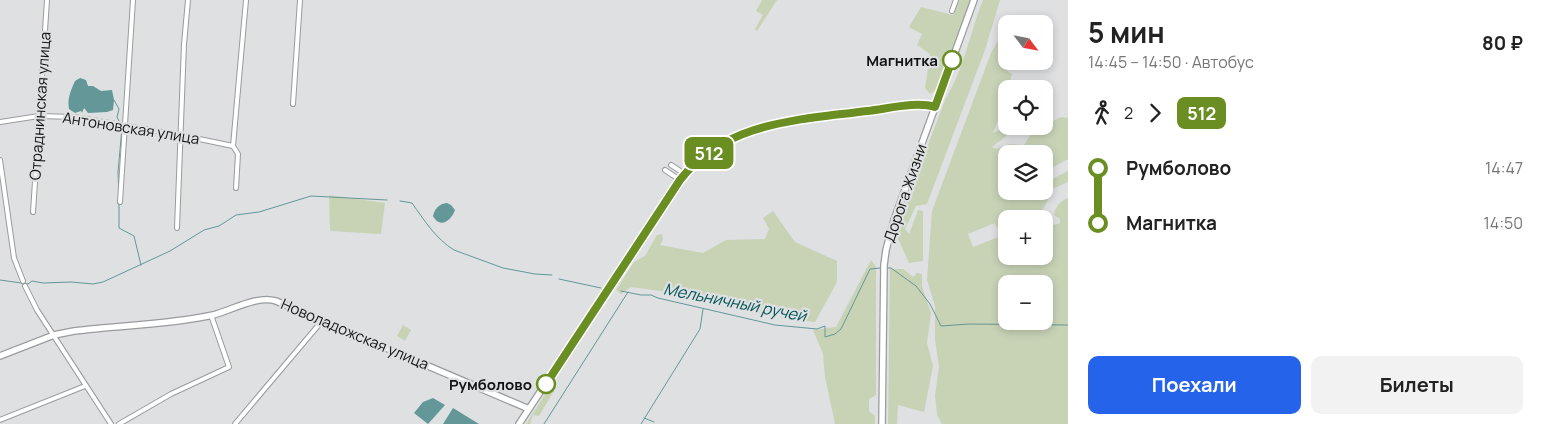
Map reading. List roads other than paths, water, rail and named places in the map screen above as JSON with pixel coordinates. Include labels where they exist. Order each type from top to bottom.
[{"type":"main road","name":"Дорога Жизни","points":[[882,424],[884,265],[886,250],[894,220],[974,0]]},
{"type":"main road","points":[[519,424],[680,180],[706,154],[738,136],[762,127],[786,122],[907,106],[922,105],[935,107]]},
{"type":"main road","name":"Новоладожская улица","points":[[0,356],[54,335],[74,330],[211,315],[266,299],[276,301],[529,409]]},
{"type":"street","name":"Отраднинская улица","points":[[33,212],[47,0]]},
{"type":"street","points":[[120,202],[133,0]]},
{"type":"street","points":[[177,228],[184,44],[188,0]]},
{"type":"street","points":[[236,188],[238,154],[232,146],[246,0]]},
{"type":"street","points":[[293,104],[300,0]]},
{"type":"street","points":[[952,11],[956,0]]},
{"type":"street","name":"Антоновская улица","points":[[0,122],[39,116],[91,119],[232,146]]},
{"type":"street","points":[[0,160],[15,263],[23,281]]},
{"type":"street","points":[[671,165],[685,174]]},
{"type":"street","points":[[665,170],[680,180]]},
{"type":"street","points":[[25,286],[37,310],[84,386],[111,424]]},
{"type":"street","points":[[118,424],[171,394],[229,367],[211,315]]},
{"type":"street","points":[[235,424],[322,321]]},
{"type":"street","points":[[0,420],[84,386]]},
{"type":"water","points":[[80,78],[86,80],[88,86],[93,86],[101,91],[112,90],[113,110],[88,113],[84,108],[82,113],[81,111],[75,113],[69,109],[71,91],[75,81]]},
{"type":"water","points":[[447,203],[455,210],[448,220],[442,223],[439,222],[433,216],[434,213],[440,205]]},
{"type":"water","points":[[433,398],[445,405],[428,424],[414,413],[423,402]]},
{"type":"water","points":[[453,408],[479,424],[443,424]]},
{"type":"waterway","points":[[114,100],[119,109],[117,117],[119,121]]},
{"type":"waterway","points":[[119,195],[118,172],[122,128]]},
{"type":"waterway","name":"Мельничный ручей","points":[[0,280],[28,284],[32,281],[93,284],[103,282],[170,251],[204,230],[219,226],[236,215],[259,212],[311,196],[387,200]]},
{"type":"waterway","name":"Мельничный ручей","points":[[400,201],[412,203],[436,235],[454,250],[503,268],[552,275]]},
{"type":"waterway","points":[[119,204],[119,228],[134,236],[141,265]]},
{"type":"waterway","name":"Мельничный ручей","points":[[621,291],[651,295],[775,325],[817,329],[825,326],[825,337],[835,334],[841,329],[870,269],[881,268]]},
{"type":"waterway","name":"Мельничный ручей","points":[[887,268],[891,268],[916,286],[930,304],[941,326],[969,324],[1068,325]]},
{"type":"waterway","name":"Мельничный ручей","points":[[559,279],[601,288]]},
{"type":"waterway","points":[[544,424],[628,292]]},
{"type":"waterway","points":[[641,424],[700,329],[703,309]]},
{"type":"waterway","points":[[644,418],[654,422]]},
{"type":"place","name":"Магнитка","points":[[952,60]]},
{"type":"place","name":"Румболово","points":[[546,384]]}]
